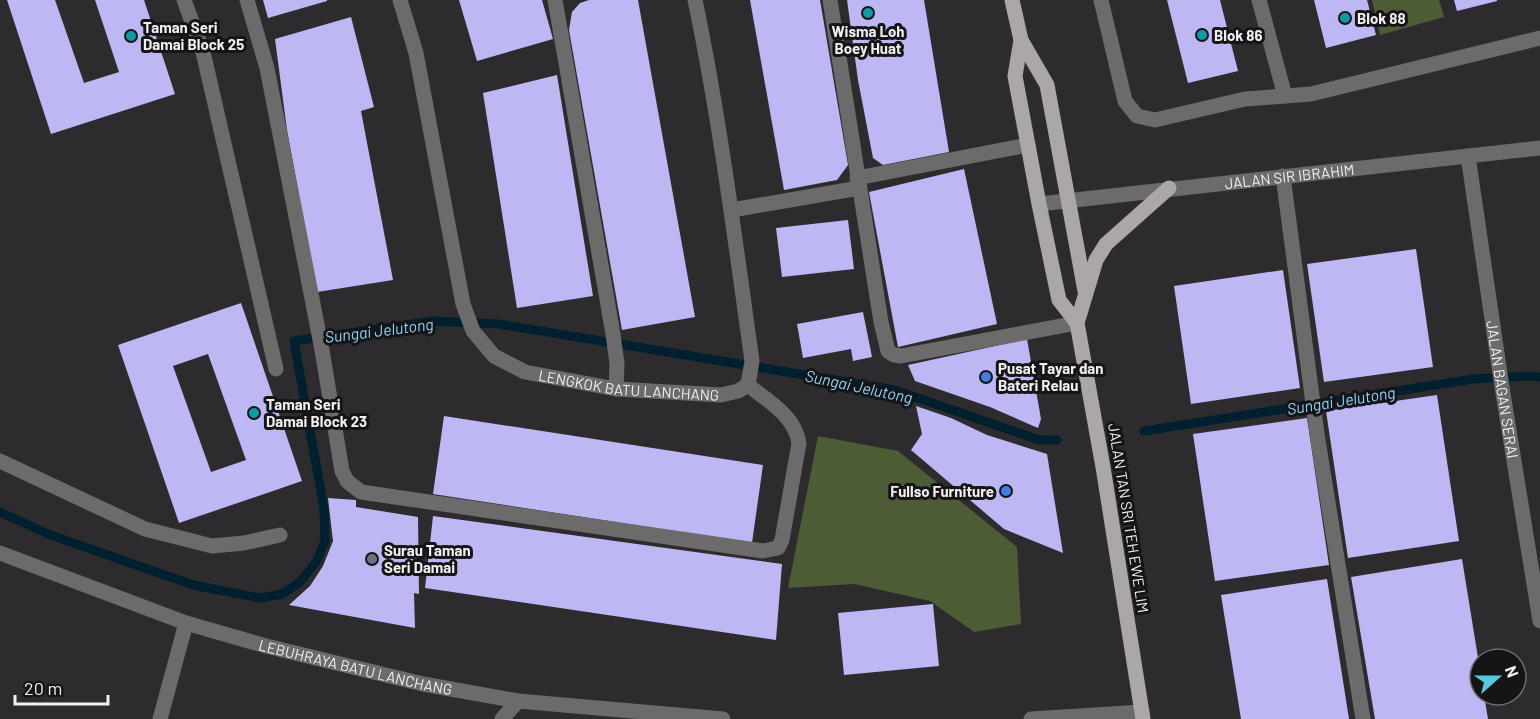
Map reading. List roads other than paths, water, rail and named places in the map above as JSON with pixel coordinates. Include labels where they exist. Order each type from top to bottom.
[{"type":"main road","name":"JALAN TAN SRI TEH EWE LIM","points":[[1012,0],[1021,40],[1047,85],[1070,200],[1085,294],[1077,323],[1143,716]]},
{"type":"main road","name":"JALAN TAN SRI TEH EWE LIM","points":[[1021,40],[1015,76],[1039,204],[1059,300],[1077,323]]},
{"type":"main road","points":[[1085,294],[1096,260],[1106,243],[1169,188]]},
{"type":"street","points":[[184,0],[203,52],[276,369]]},
{"type":"street","points":[[247,0],[267,68],[322,350],[342,471],[347,480],[362,492],[763,551],[778,548],[782,540],[799,443],[797,431],[789,419],[748,385],[752,361],[732,210],[711,78],[695,0]]},
{"type":"street","name":"LENGKOK BATU LANCHANG","points":[[400,0],[416,53],[463,304],[473,331],[494,356],[525,372],[616,389],[722,395],[738,391],[748,385]]},
{"type":"street","points":[[830,0],[858,183],[888,351],[901,356],[1077,323]]},
{"type":"street","points":[[1101,0],[1125,101],[1137,116],[1155,120],[1245,99],[1311,94],[1540,39]]},
{"type":"street","points":[[1259,0],[1285,96]]},
{"type":"street","points":[[559,1],[613,334],[617,364],[616,389]]},
{"type":"street","points":[[732,210],[1028,145]]},
{"type":"street","name":"JALAN SIR IBRAHIM","points":[[1039,204],[1540,148]]},
{"type":"street","name":"JALAN BAGAN SERAI","points":[[1468,156],[1540,621]]},
{"type":"street","points":[[1283,176],[1317,434],[1364,719]]},
{"type":"street","points":[[0,461],[145,529],[212,546],[244,543],[280,535]]},
{"type":"street","name":"LEBUHRAYA BATU LANCHANG","points":[[0,553],[186,623],[266,646],[423,684],[518,701],[723,719]]},
{"type":"street","points":[[160,719],[186,623]]},
{"type":"street","points":[[502,719],[518,701]]},
{"type":"street","points":[[1031,719],[1143,716]]},
{"type":"waterway","name":"Sungai Jelutong","points":[[0,512],[48,534],[193,585],[260,598],[282,594],[300,582],[316,562],[325,541],[324,509],[294,341],[433,321],[499,324],[895,390],[1039,440],[1057,440]]},
{"type":"waterway","name":"Sungai Jelutong","points":[[1144,431],[1473,379],[1540,377]]},
{"type":"place","name":"Wisma Loh Boey Huat","points":[[868,13]]},
{"type":"place","name":"Blok 88","points":[[1345,18]]},
{"type":"place","name":"Blok 86","points":[[1202,35]]},
{"type":"place","name":"Taman Seri Damai Block 25","points":[[131,36]]},
{"type":"place","name":"Pusat Tayar dan Bateri Relau","points":[[986,377]]},
{"type":"place","name":"Taman Seri Damai Block 23","points":[[254,413]]},
{"type":"place","name":"Fullso Furniture","points":[[1006,491]]},
{"type":"place","name":"Surau Taman Seri Damai","points":[[372,559]]}]
